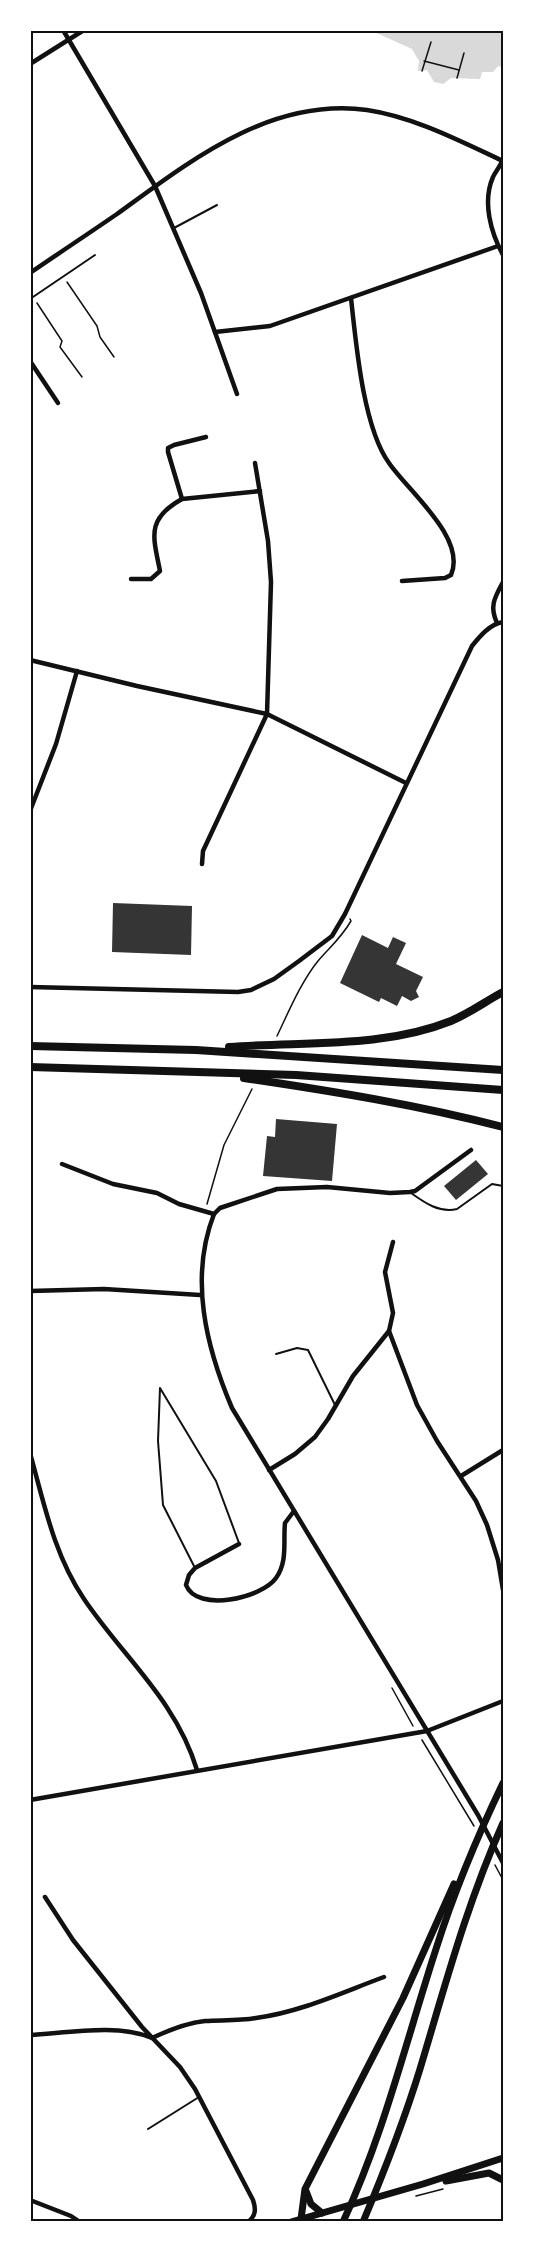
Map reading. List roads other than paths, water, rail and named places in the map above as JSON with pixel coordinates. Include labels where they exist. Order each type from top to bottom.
[{"type":"highway","points":[[196,1050],[296,1043],[341,1043],[393,1036],[449,1021],[471,1012],[503,992]]},
{"type":"highway","points":[[30,1046],[196,1050],[503,1070]]},
{"type":"highway","points":[[30,1067],[296,1075],[503,1090]]},
{"type":"highway","points":[[196,1071],[358,1095],[443,1111],[503,1127]]},
{"type":"main road","points":[[301,2218],[305,2189],[403,1998],[503,1784]]},
{"type":"main road","points":[[363,2222],[392,2153],[420,2070],[459,1935],[503,1823]]},
{"type":"main road","points":[[344,2222],[374,2150],[435,1951],[464,1866]]},
{"type":"main road","points":[[291,2222],[503,2158]]},
{"type":"main road","points":[[423,2184],[489,2173],[503,2180]]},
{"type":"main road","points":[[305,2189],[311,2204],[322,2213]]},
{"type":"street","points":[[63,30],[155,186],[201,293],[237,394]]},
{"type":"street","points":[[30,64],[84,30]]},
{"type":"street","points":[[30,273],[155,186],[243,131],[276,118],[329,109],[366,110],[401,118],[444,134],[502,161],[493,176],[488,202],[498,246],[503,255]]},
{"type":"street","points":[[215,332],[270,326],[498,246]]},
{"type":"street","points":[[351,298],[358,357],[369,417],[376,441],[388,462],[432,515],[450,541],[454,562],[451,574],[445,578],[402,581]]},
{"type":"street","points":[[30,361],[57,403]]},
{"type":"street","points":[[182,499],[168,448],[206,437]]},
{"type":"street","points":[[202,864],[203,851],[267,714],[271,582],[268,541],[255,462]]},
{"type":"street","points":[[131,579],[151,579],[160,571],[153,530],[157,520],[170,505],[182,499],[260,491]]},
{"type":"street","points":[[30,987],[210,993],[251,990],[274,979],[332,936],[345,914],[472,646],[483,633],[500,622],[492,613],[503,582]]},
{"type":"street","points":[[30,660],[267,714],[406,783]]},
{"type":"street","points":[[30,811],[56,744],[77,671]]},
{"type":"street","points":[[471,1150],[411,1192],[390,1193],[327,1187],[277,1189],[220,1208],[214,1214],[207,1240],[200,1295],[208,1341],[232,1408],[478,1815],[503,1863]]},
{"type":"street","points":[[62,1164],[113,1184],[157,1193],[179,1204],[214,1214]]},
{"type":"street","points":[[269,1470],[296,1454],[315,1437],[353,1376],[389,1331],[393,1313],[385,1272],[393,1242]]},
{"type":"street","points":[[30,1291],[104,1288],[200,1295]]},
{"type":"street","points":[[389,1331],[417,1405],[437,1441],[476,1501],[487,1525],[498,1560],[503,1590]]},
{"type":"street","points":[[461,1476],[503,1450]]},
{"type":"street","points":[[30,1453],[53,1533],[70,1576],[95,1615],[161,1696],[192,1753],[197,1770]]},
{"type":"street","points":[[239,1544],[195,1568],[189,1575],[186,1585],[191,1593],[214,1600],[231,1599],[262,1591],[273,1582],[281,1569],[286,1548],[285,1523],[294,1511]]},
{"type":"street","points":[[30,1800],[427,1731],[503,1701]]},
{"type":"street","points":[[45,1897],[73,1940],[142,2027],[180,2067],[199,2097],[253,2200],[256,2209],[254,2216],[248,2222]]},
{"type":"street","points":[[30,2035],[108,2031],[135,2032],[152,2038],[175,2027],[203,2021],[257,2018],[278,2013],[316,2003],[384,1977]]},
{"type":"street","points":[[30,2200],[80,2222]]},
{"type":"lane","points":[[173,229],[217,205]]},
{"type":"lane","points":[[31,298],[95,255]]},
{"type":"lane","points":[[411,1192],[428,1205],[452,1210],[458,1209],[492,1184],[503,1186]]},
{"type":"lane","points":[[276,1354],[297,1348],[308,1350],[335,1404]]},
{"type":"lane","points":[[195,1568],[163,1505],[158,1441],[160,1388],[216,1481],[239,1544]]},
{"type":"lane","points":[[148,2129],[199,2097]]}]
